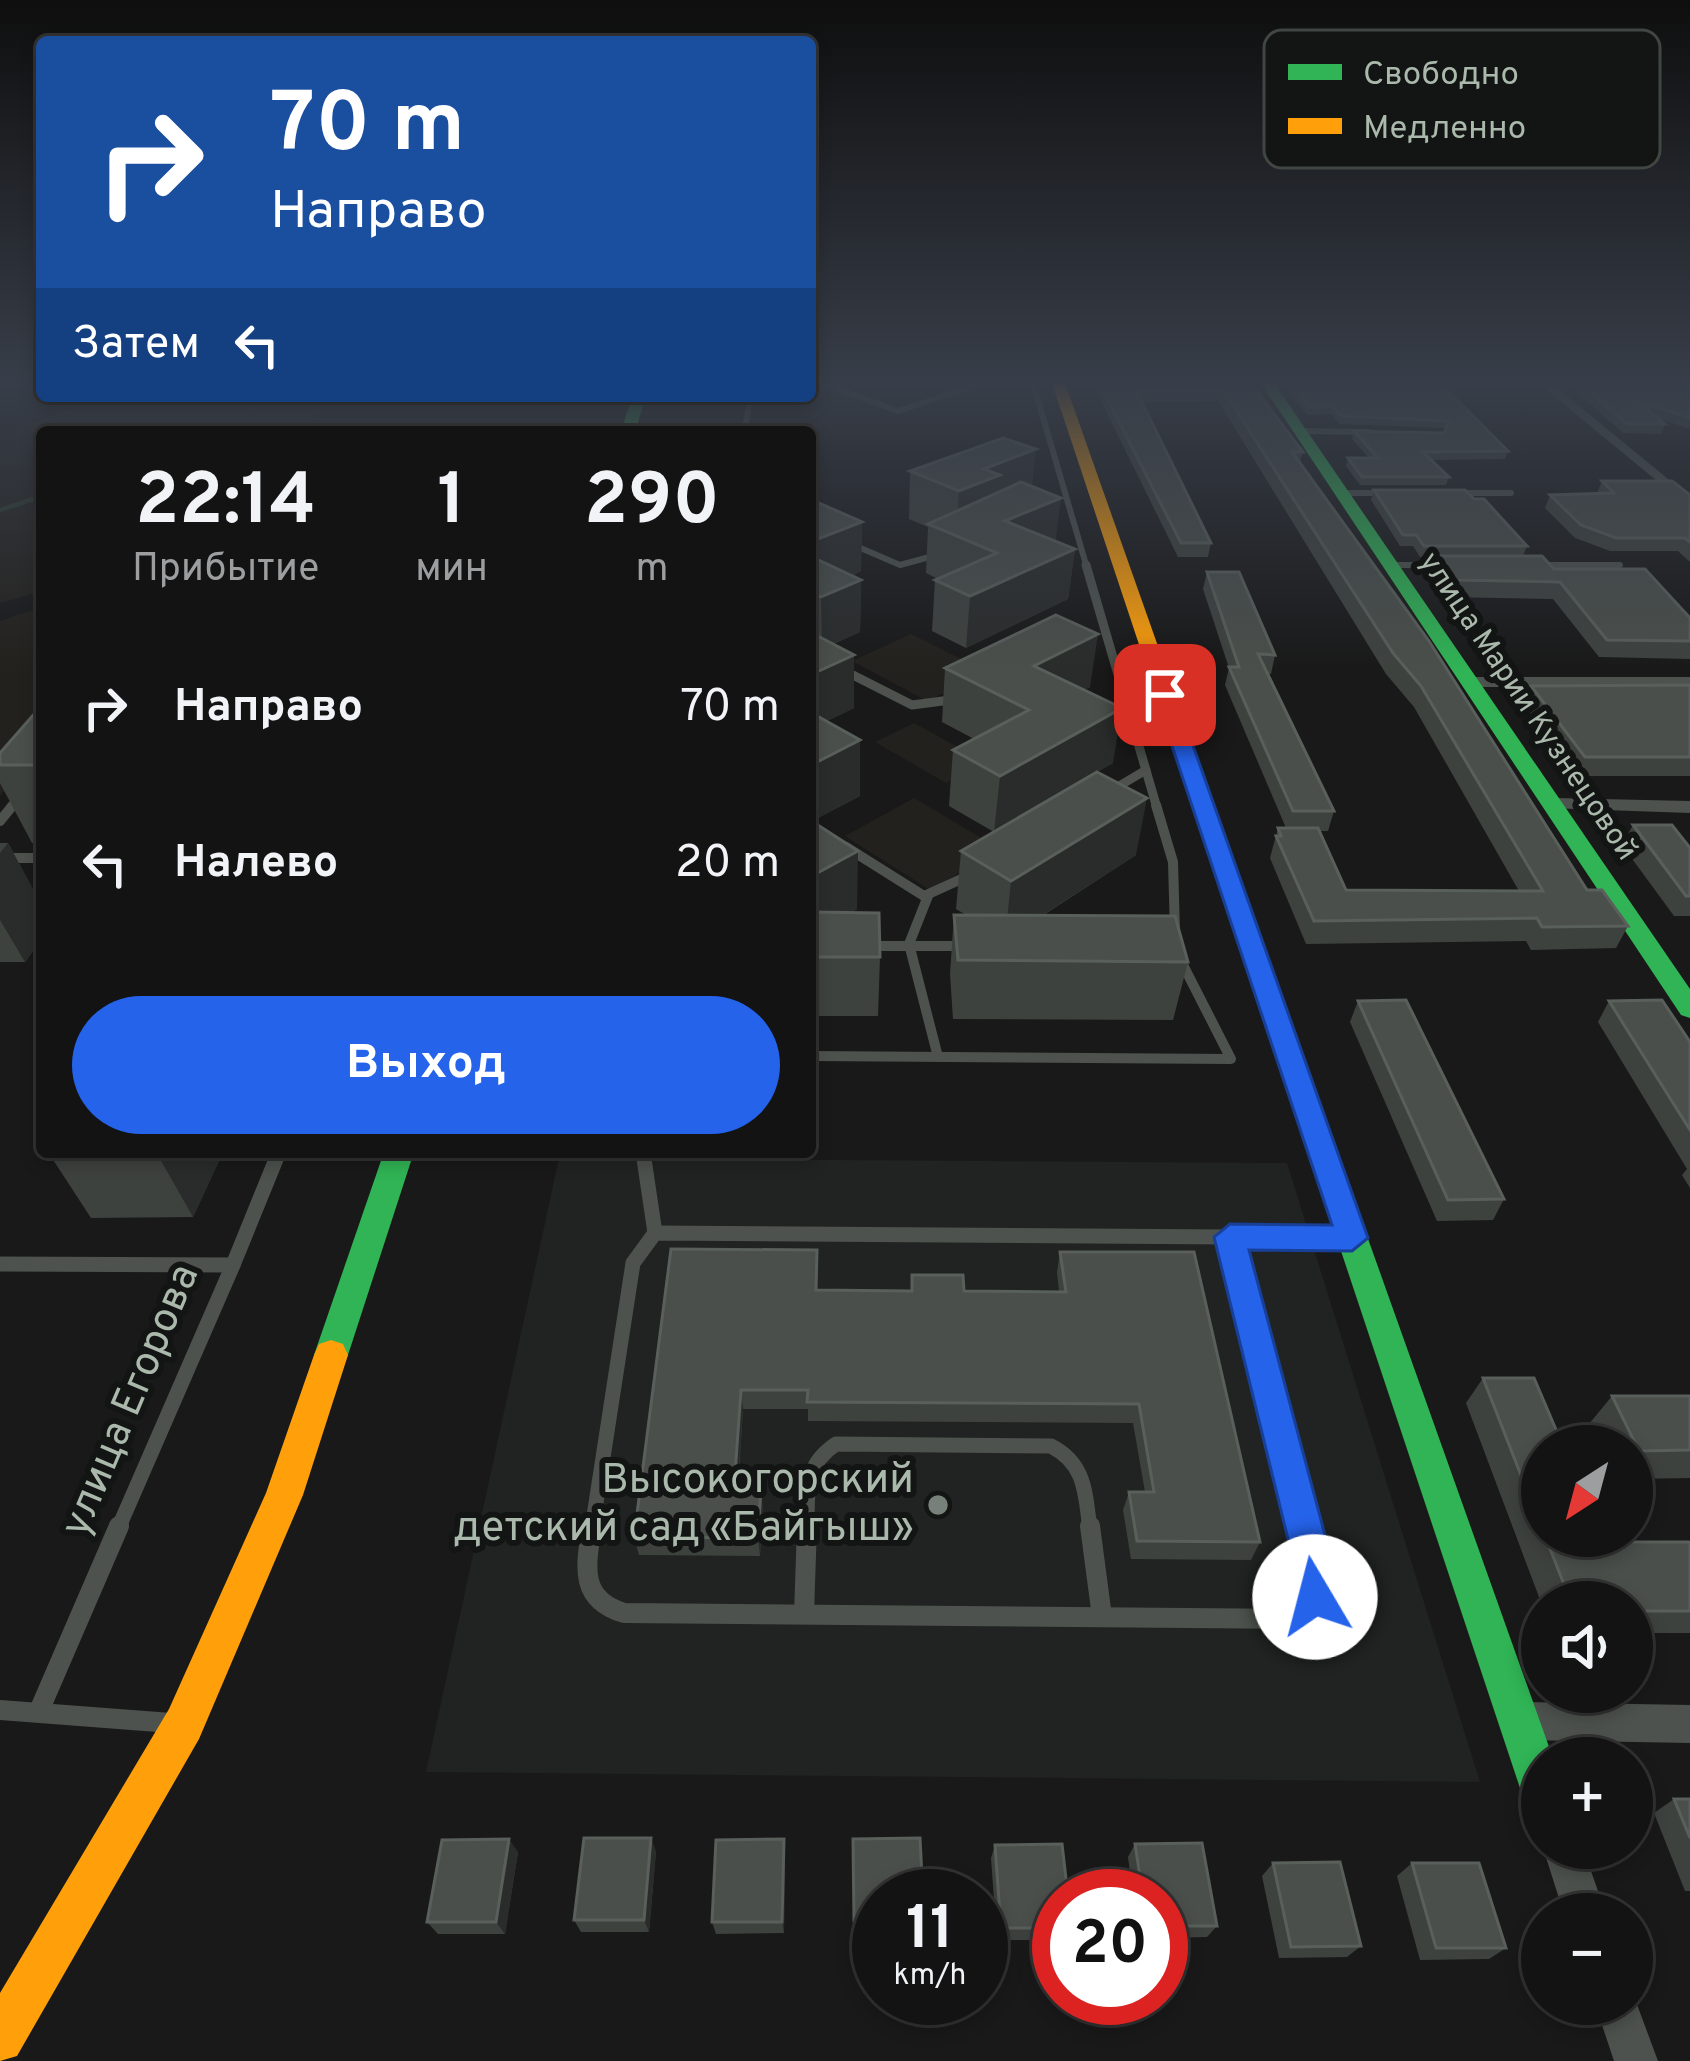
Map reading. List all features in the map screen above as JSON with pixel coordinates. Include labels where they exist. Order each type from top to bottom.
[{"type":"street","points":[[1091,479],[1524,1737]]},
{"type":"street","name":"улица Марии Кузнецовой","points":[[1332,479],[1690,1009]]},
{"type":"street","points":[[1660,479],[1690,504]]},
{"type":"street","points":[[1470,682],[1690,682]]},
{"type":"street","points":[[1555,804],[1690,807]]},
{"type":"street","points":[[0,2039],[184,1724],[284,1496],[397,1158]]},
{"type":"street","points":[[1519,1721],[1690,1724]]},
{"type":"street","points":[[1623,2025],[1636,2061]]},
{"type":"lane","points":[[816,1056],[1231,1059],[1176,950],[1173,862],[1061,479]]},
{"type":"lane","points":[[1341,493],[1405,493]]},
{"type":"lane","points":[[1447,493],[1511,493]]},
{"type":"lane","points":[[1048,509],[1067,501]]},
{"type":"lane","points":[[835,536],[900,565],[955,548]]},
{"type":"lane","points":[[1390,565],[1459,565]]},
{"type":"lane","points":[[1528,565],[1620,565]]},
{"type":"lane","points":[[1085,635],[1104,626]]},
{"type":"lane","points":[[822,659],[919,709],[937,709],[975,690]]},
{"type":"lane","points":[[1089,804],[1146,770]]},
{"type":"lane","points":[[0,821],[36,777]]},
{"type":"lane","points":[[838,841],[928,896]]},
{"type":"lane","points":[[0,858],[36,858]]},
{"type":"lane","points":[[938,1057],[910,944],[928,896],[976,871]]},
{"type":"lane","points":[[0,894],[36,894]]},
{"type":"lane","points":[[850,946],[972,946]]},
{"type":"lane","points":[[233,1265],[277,1158]]},
{"type":"lane","points":[[644,1158],[655,1233],[633,1263],[585,1574],[589,1590],[608,1609],[624,1612],[1289,1619],[1315,1597],[1318,1580],[1230,1237]]},
{"type":"lane","points":[[655,1233],[1352,1238]]},
{"type":"lane","name":"улица Егорова","points":[[0,1264],[233,1265],[39,1711]]},
{"type":"lane","points":[[805,1614],[809,1473],[823,1451],[836,1444],[1051,1446],[1076,1463],[1083,1475],[1102,1617]]},
{"type":"lane","points":[[0,1710],[184,1724]]},
{"type":"shaded area","points":[[0,479],[36,479],[36,593],[0,603]]},
{"type":"shaded area","points":[[36,609],[36,753],[0,796],[0,621]]},
{"type":"shaded area","points":[[911,634],[987,672],[927,701],[852,661]]},
{"type":"shaded area","points":[[914,723],[985,762],[946,783],[875,742]]},
{"type":"shaded area","points":[[914,798],[1000,849],[930,890],[845,836]]},
{"type":"shaded area","name":"Высокогорский детский сад «Байгыш»","points":[[559,1158],[1287,1163],[1480,1782],[426,1772]]},
{"type":"building","points":[[930,479],[989,479],[959,491]]},
{"type":"building","points":[[1148,479],[1180,479],[1211,543],[1181,543]]},
{"type":"building","points":[[1281,479],[1312,479],[1429,641],[1587,890],[1602,890],[1628,926],[1542,927],[1537,918],[1314,921],[1276,836],[1281,836],[1278,828],[1318,828],[1346,890],[1543,891],[1421,686],[1393,653]]},
{"type":"building","points":[[1602,481],[1672,481],[1690,495],[1690,542],[1685,538],[1616,538],[1581,525],[1550,495],[1614,493]]},
{"type":"building","points":[[1021,482],[1061,498],[1005,521],[1075,549],[970,596],[935,580],[997,553],[928,524]]},
{"type":"building","points":[[1374,490],[1465,490],[1474,499],[1484,499],[1527,546],[1424,546],[1416,535],[1403,535]]},
{"type":"building","points":[[816,502],[862,522],[816,540]]},
{"type":"building","points":[[1436,556],[1542,556],[1554,569],[1645,569],[1690,618],[1690,641],[1607,640],[1560,582],[1452,580]]},
{"type":"building","points":[[816,559],[861,580],[816,595]]},
{"type":"building","points":[[1207,572],[1239,572],[1275,655],[1258,654],[1334,811],[1293,811],[1229,667],[1239,667]]},
{"type":"building","points":[[1056,615],[1098,634],[1034,666],[1122,708],[1000,776],[953,750],[1029,710],[945,668]]},
{"type":"building","points":[[816,635],[854,655],[816,672]]},
{"type":"building","points":[[1690,685],[1690,757],[1585,757],[1531,686]]},
{"type":"building","points":[[36,712],[36,765],[0,765],[0,753]]},
{"type":"building","points":[[816,715],[860,740],[817,762]]},
{"type":"building","points":[[1097,772],[1147,798],[1011,881],[961,851]]},
{"type":"building","points":[[816,824],[858,851],[816,874]]},
{"type":"building","points":[[1633,825],[1672,825],[1690,848],[1690,896],[1686,896]]},
{"type":"building","points":[[816,912],[879,913],[880,957],[816,957]]},
{"type":"building","points":[[954,915],[1175,916],[1188,962],[958,960]]},
{"type":"building","points":[[1406,1000],[1504,1199],[1448,1200],[1358,1001]]},
{"type":"building","points":[[1662,1000],[1690,1042],[1690,1130],[1609,1001]]},
{"type":"building","points":[[671,1249],[817,1250],[816,1290],[912,1291],[912,1275],[963,1275],[964,1291],[1066,1292],[1060,1252],[1194,1252],[1260,1542],[1137,1541],[1129,1492],[1154,1492],[1139,1404],[807,1402],[808,1390],[741,1390],[734,1489],[761,1489],[758,1538],[634,1537]]},
{"type":"building","points":[[1483,1378],[1534,1378],[1554,1425],[1521,1425],[1521,1475]]},
{"type":"building","points":[[1612,1396],[1690,1396],[1690,1450],[1653,1451],[1653,1425],[1626,1425]]},
{"type":"building","points":[[1653,1542],[1690,1542],[1690,1611],[1653,1611],[1653,1581],[1563,1581],[1553,1557],[1653,1557]]},
{"type":"building","points":[[1674,1799],[1690,1799],[1690,1838]]},
{"type":"building","points":[[584,1838],[651,1838],[644,1920],[574,1920]]},
{"type":"building","points":[[920,1838],[922,1869],[853,1869],[853,1839]]},
{"type":"building","points":[[509,1839],[496,1922],[427,1922],[442,1840]]},
{"type":"building","points":[[784,1839],[782,1922],[712,1922],[716,1840]]},
{"type":"building","points":[[1202,1843],[1217,1926],[1188,1926],[1188,1869],[1139,1869],[1135,1844]]},
{"type":"building","points":[[1062,1844],[1065,1869],[1032,1869],[1032,1928],[1008,1928],[1008,1869],[997,1869],[995,1845]]},
{"type":"building","points":[[1340,1862],[1361,1946],[1291,1947],[1273,1863]]},
{"type":"building","points":[[1412,1863],[1479,1863],[1506,1948],[1436,1948]]},
{"type":"waterway","points":[[0,510],[36,498]]},
{"type":"traffic: fast","points":[[1332,479],[1690,1009]]},
{"type":"traffic: fast","points":[[1276,1017],[1524,1737]]},
{"type":"traffic: fast","points":[[331,1355],[397,1158]]},
{"type":"traffic: slow","points":[[1091,479],[1276,1017]]},
{"type":"traffic: slow","points":[[0,2039],[184,1724],[284,1495],[331,1355]]},
{"type":"place","name":"Высокогорский детский сад «Байгыш»","points":[[938,1505]]},
{"type":"route","points":[[1165,695],[1352,1238],[1230,1237],[1318,1580],[1315,1597]]}]
